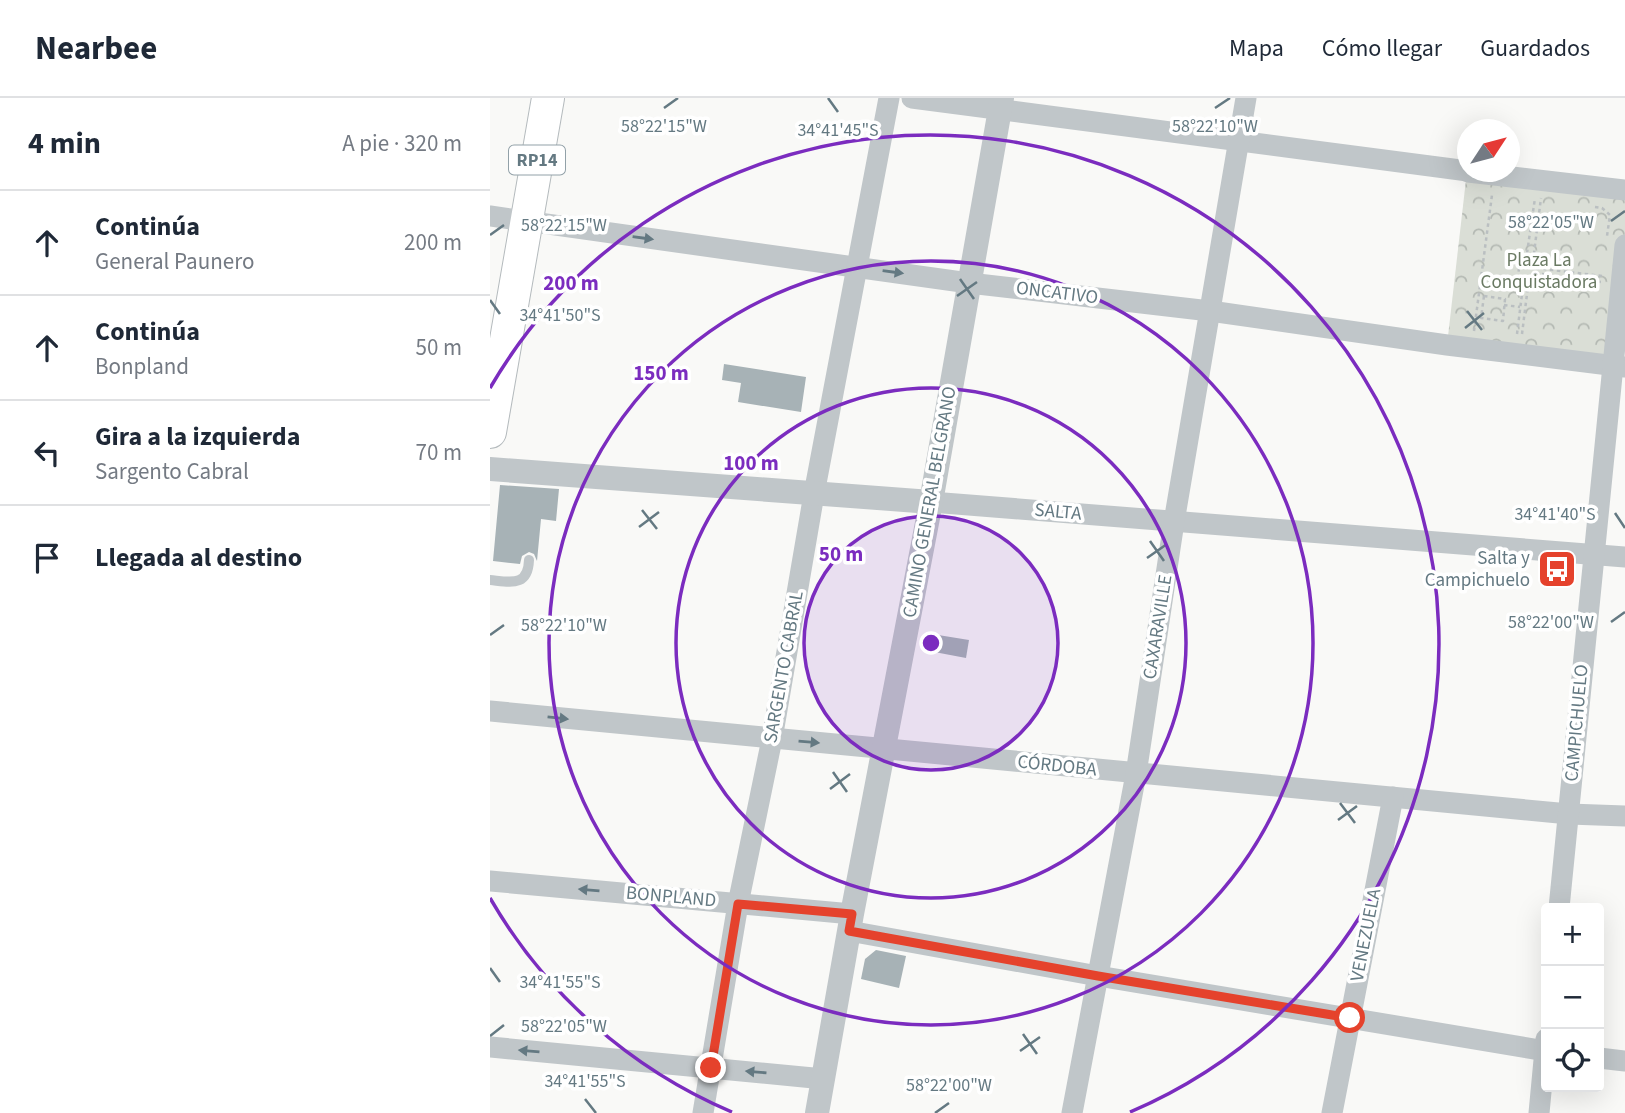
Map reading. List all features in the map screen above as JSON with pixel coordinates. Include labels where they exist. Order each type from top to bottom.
[{"type":"main road","name":"RP14","points":[[490,432],[548,98]]},
{"type":"street","name":"SARGENTO CABRAL","points":[[703,1113],[738,904],[772,739],[814,494],[889,98]]},
{"type":"street","points":[[912,98],[1001,104],[1238,142],[1457,171]]},
{"type":"street","name":"CAXARAVILLE","points":[[1072,1113],[1136,774],[1174,522],[1246,98]]},
{"type":"street","name":"CAMINO GENERAL BELGRANO","points":[[817,1113],[850,923],[931,502],[1001,104]]},
{"type":"street","points":[[1504,182],[1536,191],[1625,190]]},
{"type":"street","name":"ONCATIVO","points":[[490,216],[969,283],[1210,311],[1618,366]]},
{"type":"street","name":"CAMPICHUELO","points":[[1560,903],[1593,555],[1618,366],[1612,277],[1616,242]]},
{"type":"street","name":"SALTA","points":[[490,469],[535,480],[931,502],[1625,557]]},
{"type":"street","name":"CÓRDOBA","points":[[490,711],[1136,774],[1569,814],[1625,816]]},
{"type":"street","name":"VENEZUELA","points":[[1332,1113],[1393,797]]},
{"type":"street","name":"BONPLAND","points":[[490,881],[738,904],[850,923],[1098,976],[1541,1046]]},
{"type":"street","points":[[490,1047],[824,1079]]},
{"type":"street","points":[[1604,1059],[1625,1061]]},
{"type":"street","points":[[1539,1113],[1541,1092]]},
{"type":"lane","points":[[490,580],[514,582],[523,579],[529,572],[529,560]]},
{"type":"path","points":[[1527,260],[1536,191]]},
{"type":"path","points":[[1533,261],[1536,191]]},
{"type":"path","points":[[1473,348],[1493,192]]},
{"type":"path","points":[[1590,206],[1602,208],[1610,215],[1616,242]]},
{"type":"path","points":[[1520,259],[1533,261],[1537,262],[1534,279],[1518,277],[1520,259]]},
{"type":"path","points":[[1536,268],[1612,277]]},
{"type":"path","points":[[1535,273],[1602,282],[1612,277]]},
{"type":"path","points":[[1517,336],[1527,278]]},
{"type":"path","points":[[1506,334],[1522,337],[1527,278]]},
{"type":"path","points":[[1484,296],[1505,299],[1503,321],[1481,318],[1483,302],[1484,296]]},
{"type":"path","points":[[1477,302],[1483,302]]},
{"type":"path","points":[[1504,305],[1520,307]]},
{"type":"green space","name":"Plaza La Conquistadora","points":[[1520,177],[1625,190],[1625,245],[1611,365],[1447,345],[1466,182],[1520,182]]},
{"type":"building","points":[[724,364],[806,377],[801,412],[738,402],[741,383],[722,380]]},
{"type":"building","points":[[500,485],[559,489],[556,521],[541,519],[537,561],[534,554],[529,552],[522,556],[520,564],[493,561]]},
{"type":"building","points":[[932,634],[969,640],[966,658],[929,651]]},
{"type":"building","points":[[876,950],[906,956],[899,988],[861,979],[865,959]]},
{"type":"place","name":"Salta y Campichuelo","points":[[1557,569]]},
{"type":"route","points":[[711,1068],[738,904],[852,914],[849,931],[1350,1018]]}]
